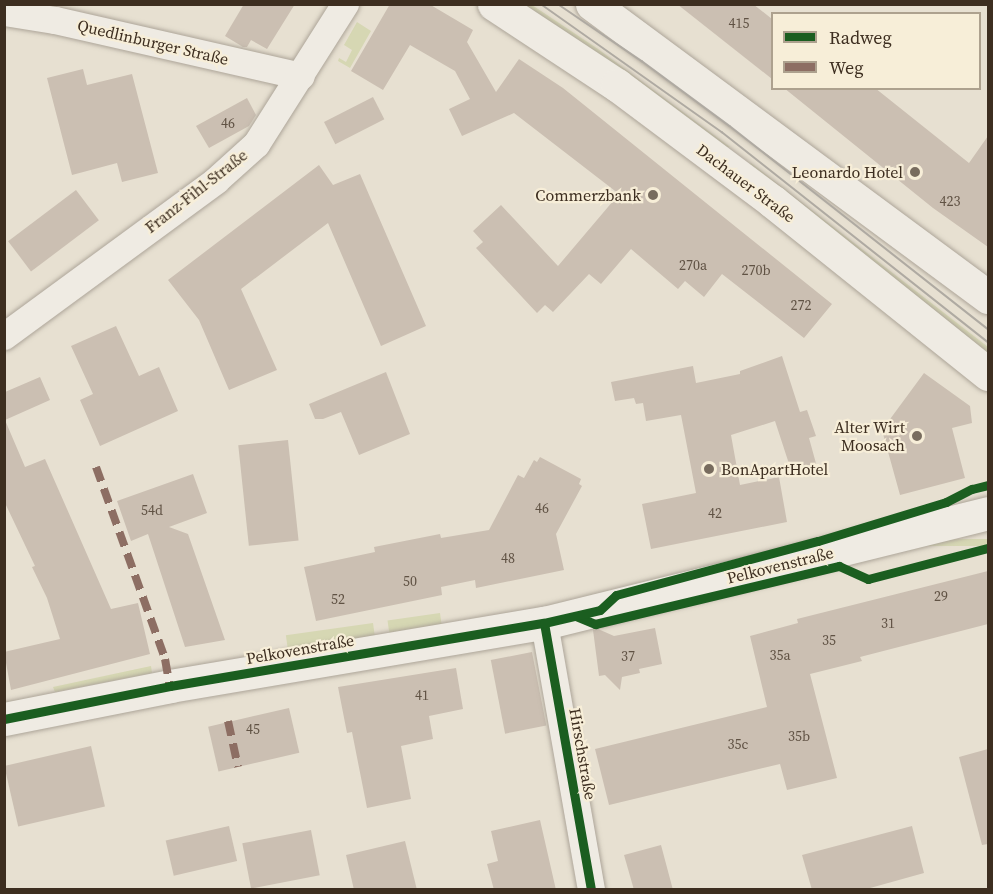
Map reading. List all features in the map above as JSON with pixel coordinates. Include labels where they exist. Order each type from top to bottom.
[{"type":"main road","name":"Dachauer Straße","points":[[494,4],[617,85],[772,201],[988,374]]},
{"type":"main road","points":[[592,4],[988,297]]},
{"type":"main road","name":"Pelkovenstraße","points":[[4,719],[170,686],[544,623],[988,513]]},
{"type":"street","name":"Franz-Fihl-Straße","points":[[4,336],[237,162],[256,144],[345,4]]},
{"type":"street","name":"Quedlinburger Straße","points":[[4,12],[55,20],[301,76]]},
{"type":"street","name":"Hirschstraße","points":[[544,623],[591,890]]},
{"type":"green space","points":[[525,5],[532,5],[598,49],[730,147],[725,147]]},
{"type":"green space","points":[[357,22],[371,31],[350,68],[338,61],[339,58],[346,62],[352,50],[344,45]]},
{"type":"green space","points":[[751,163],[988,347],[988,357],[749,166]]},
{"type":"green space","points":[[879,539],[988,539],[988,546],[879,546]]},
{"type":"green space","points":[[440,613],[442,627],[389,634],[388,620]]},
{"type":"green space","points":[[373,623],[375,637],[288,649],[286,635]]},
{"type":"green space","points":[[151,666],[152,673],[55,692],[53,687]]},
{"type":"building","points":[[244,4],[295,4],[267,49],[251,40],[247,47],[243,47],[225,36]]},
{"type":"building","points":[[390,4],[429,4],[473,30],[467,42],[496,92],[519,59],[563,88],[832,304],[804,338],[722,274],[704,297],[685,281],[678,289],[631,249],[601,284],[589,274],[553,312],[545,305],[537,313],[476,248],[483,242],[473,231],[501,205],[558,266],[619,194],[514,113],[462,136],[449,109],[470,99],[455,71],[410,45],[383,90],[351,71]]},
{"type":"building","points":[[677,4],[753,4],[771,18],[771,78]]},
{"type":"building","points":[[83,69],[87,85],[132,74],[158,173],[122,182],[117,163],[72,175],[47,78]]},
{"type":"building","points":[[786,90],[878,90],[969,163],[988,136],[988,247],[933,208]]},
{"type":"building","points":[[373,97],[384,119],[335,144],[324,122]]},
{"type":"building","points":[[247,98],[256,115],[249,126],[209,148],[196,126]]},
{"type":"building","points":[[319,165],[333,185],[360,174],[426,326],[381,346],[328,223],[241,289],[277,370],[229,390],[199,320],[168,280]]},
{"type":"building","points":[[76,190],[99,220],[31,272],[8,241]]},
{"type":"building","points":[[116,326],[139,376],[159,367],[178,411],[100,446],[80,400],[93,394],[71,346]]},
{"type":"building","points":[[782,356],[800,412],[807,410],[816,436],[809,438],[817,467],[792,473],[775,421],[731,435],[740,485],[779,477],[787,522],[651,549],[642,504],[696,493],[681,415],[646,421],[643,403],[636,404],[634,398],[615,401],[611,382],[693,366],[696,383],[740,374],[740,371]]},
{"type":"building","points":[[386,372],[410,434],[359,455],[341,412],[323,419],[315,419],[309,404]]},
{"type":"building","name":"Alter Wirt Moosach","points":[[924,373],[970,406],[972,423],[952,428],[965,478],[900,495],[882,430]]},
{"type":"building","points":[[40,377],[50,400],[5,420],[5,392]]},
{"type":"building","points":[[5,420],[25,467],[45,459],[111,609],[138,603],[150,654],[11,690],[4,652],[60,639],[47,598],[32,567],[35,566],[5,503]]},
{"type":"building","points":[[288,440],[299,540],[249,546],[238,445]]},
{"type":"building","points":[[540,457],[581,479],[579,484],[582,486],[556,534],[564,570],[476,588],[475,580],[441,587],[442,595],[316,621],[304,567],[375,552],[374,547],[440,534],[441,538],[489,530],[518,475],[524,478],[534,460],[537,462]]},
{"type":"building","points":[[193,474],[207,513],[169,527],[188,534],[225,640],[185,647],[148,534],[131,541],[117,501]]},
{"type":"building","points":[[988,571],[988,624],[860,657],[862,661],[810,674],[837,778],[787,790],[780,764],[609,805],[595,749],[767,707],[750,636],[798,623],[797,619]]},
{"type":"building","points":[[655,628],[662,664],[639,669],[640,673],[622,677],[620,690],[605,675],[599,676],[593,630],[598,629],[614,636]]},
{"type":"building","points":[[532,652],[546,726],[505,734],[491,660]]},
{"type":"building","points":[[456,668],[463,709],[429,716],[433,739],[401,746],[411,799],[367,808],[352,732],[347,733],[338,687]]},
{"type":"building","points":[[289,708],[299,753],[218,771],[208,727]]},
{"type":"building","points":[[91,746],[105,806],[18,826],[4,766]]},
{"type":"building","points":[[988,749],[988,844],[982,845],[959,757]]},
{"type":"building","points":[[540,820],[556,890],[494,890],[487,864],[498,861],[491,831]]},
{"type":"building","points":[[229,826],[237,861],[174,876],[166,841]]},
{"type":"building","points":[[912,826],[924,873],[863,890],[812,890],[802,855]]},
{"type":"building","points":[[311,830],[320,875],[251,889],[242,843]]},
{"type":"building","points":[[405,841],[417,890],[354,890],[346,855]]},
{"type":"building","points":[[661,845],[673,890],[634,890],[624,855]]},
{"type":"tram line","points":[[541,4],[722,132],[988,342]]},
{"type":"tram line","points":[[558,4],[642,61],[730,126],[988,329]]},
{"type":"marked path","points":[[96,467],[165,659],[170,686]]},
{"type":"marked path","points":[[228,721],[238,767]]},
{"type":"cycle path","points":[[4,719],[170,686],[544,623],[600,610],[616,595],[818,541],[946,502],[972,489],[988,485]]},
{"type":"cycle path","points":[[576,616],[595,624],[839,566],[868,579],[988,548]]},
{"type":"cycle path","points":[[544,623],[591,890]]},
{"type":"place","name":"Leonardo Hotel","points":[[915,172]]},
{"type":"place","name":"Commerzbank","points":[[653,195]]},
{"type":"place","name":"Alter Wirt Moosach","points":[[917,436]]},
{"type":"place","name":"BonApartHotel","points":[[709,469]]}]
